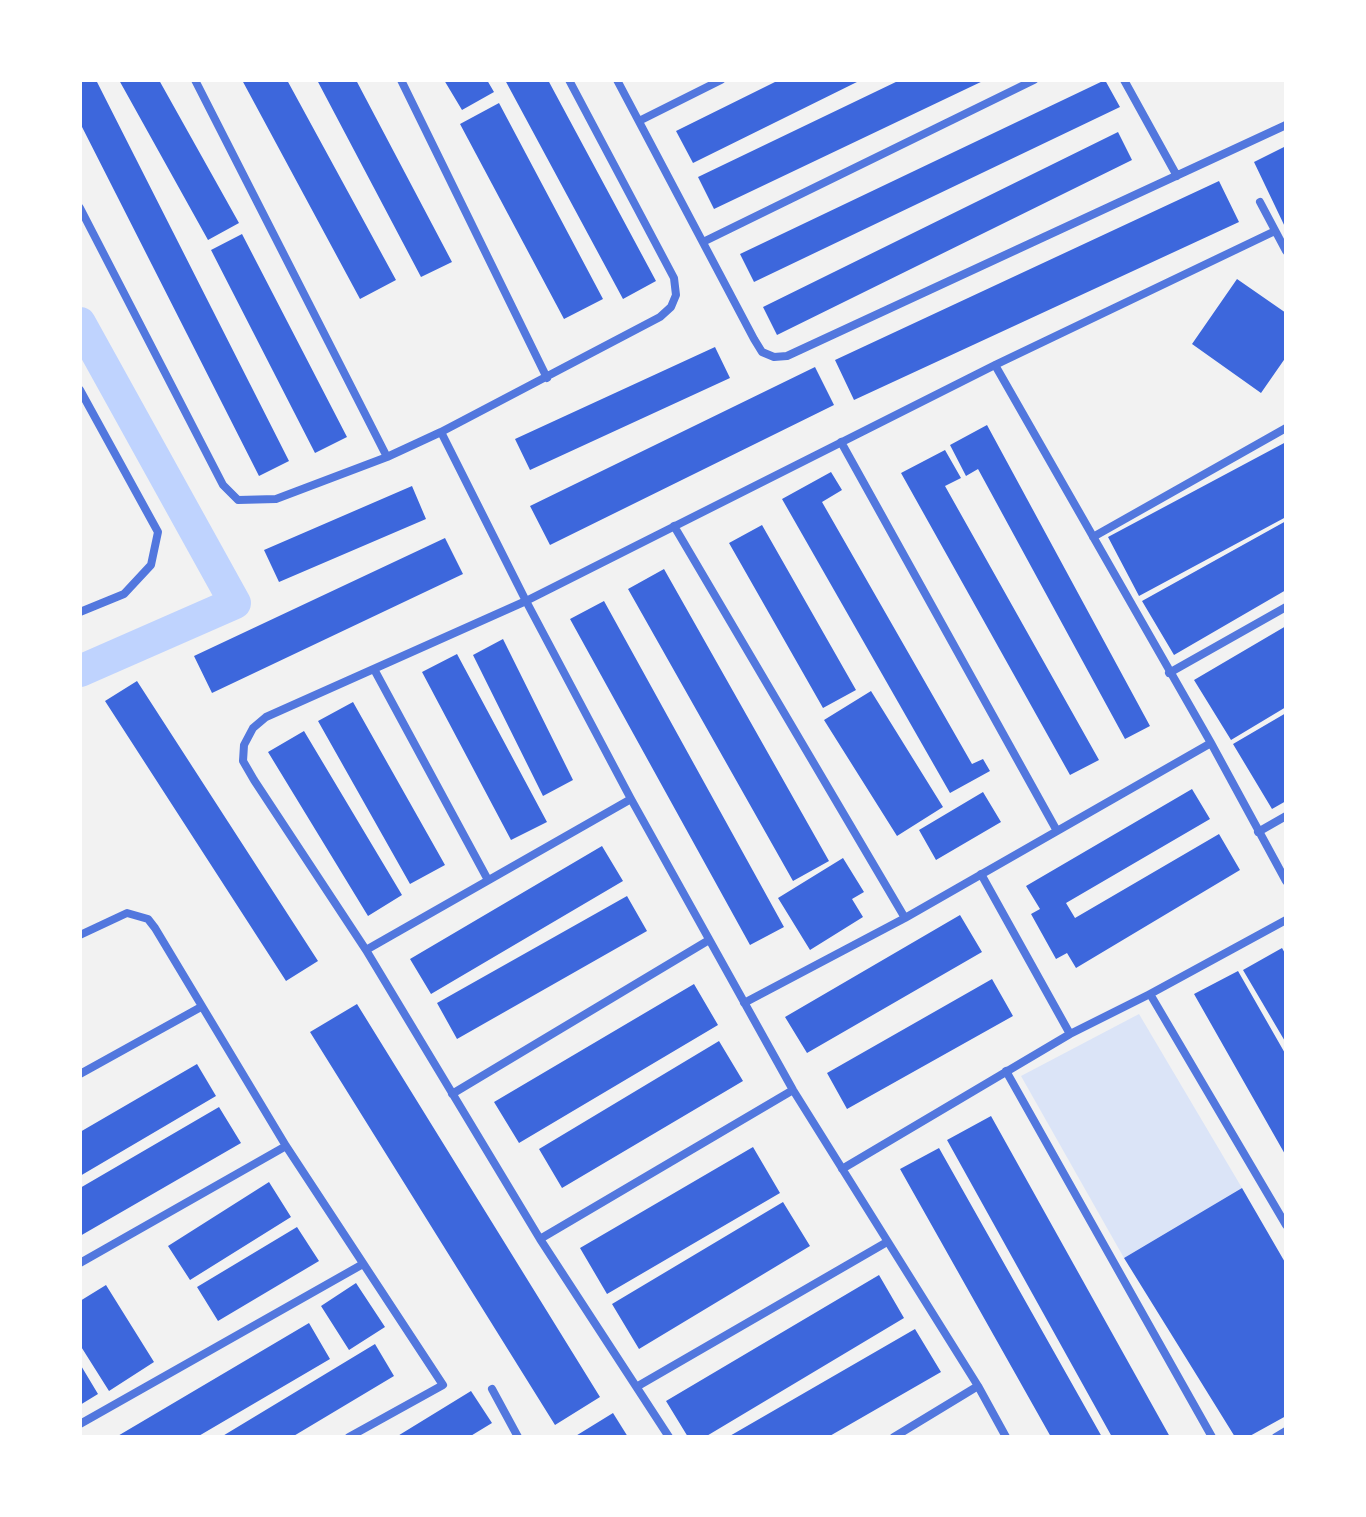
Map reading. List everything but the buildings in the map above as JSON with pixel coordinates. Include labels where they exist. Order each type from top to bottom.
[{"type":"street","points":[[195,80],[387,457]]},
{"type":"street","points":[[401,80],[547,378]]},
{"type":"street","points":[[80,208],[223,485],[238,500],[276,499],[387,457],[441,432],[660,317],[671,307],[676,295],[674,278],[569,80]]},
{"type":"street","points":[[617,80],[762,352],[774,357],[787,356],[1286,125]]},
{"type":"street","points":[[639,121],[721,80]]},
{"type":"street","points":[[703,242],[1034,80]]},
{"type":"street","points":[[1124,80],[1177,176]]},
{"type":"street","points":[[1260,202],[1286,251]]},
{"type":"street","points":[[669,1437],[540,1239],[366,950],[243,761],[244,745],[253,728],[266,717],[375,671],[526,601],[995,365],[1275,231]]},
{"type":"street","points":[[995,365],[1211,743],[1286,881]]},
{"type":"street","points":[[80,390],[158,532],[151,565],[124,594],[80,612]]},
{"type":"street","points":[[1093,537],[1286,428]]},
{"type":"street","points":[[441,432],[631,799],[744,1003],[793,1090],[978,1386],[1006,1437]]},
{"type":"street","points":[[841,442],[1057,831]]},
{"type":"street","points":[[674,526],[905,918]]},
{"type":"street","points":[[1169,673],[1286,607]]},
{"type":"street","points":[[375,671],[488,880]]},
{"type":"street","points":[[744,1003],[905,918],[1211,743]]},
{"type":"street","points":[[366,950],[631,799]]},
{"type":"street","points":[[1258,832],[1286,816]]},
{"type":"street","points":[[981,874],[1070,1034]]},
{"type":"street","points":[[80,935],[127,913],[148,919],[286,1146],[443,1385],[349,1437]]},
{"type":"street","points":[[842,1169],[1070,1034],[1286,920]]},
{"type":"street","points":[[452,1094],[709,940]]},
{"type":"street","points":[[1150,994],[1286,1225]]},
{"type":"street","points":[[80,1074],[201,1007]]},
{"type":"street","points":[[1006,1071],[1212,1437]]},
{"type":"street","points":[[540,1239],[793,1090]]},
{"type":"street","points":[[80,1263],[286,1146]]},
{"type":"street","points":[[638,1386],[887,1242]]},
{"type":"street","points":[[80,1424],[363,1264]]},
{"type":"street","points":[[894,1437],[978,1386]]},
{"type":"street","points":[[492,1389],[518,1437]]},
{"type":"street","points":[[1276,1437],[1286,1431]]},
{"type":"shaded area","points":[[1139,1014],[1242,1188],[1124,1258],[1021,1076]]},
{"type":"waterway","points":[[80,323],[235,603],[80,671]]}]
